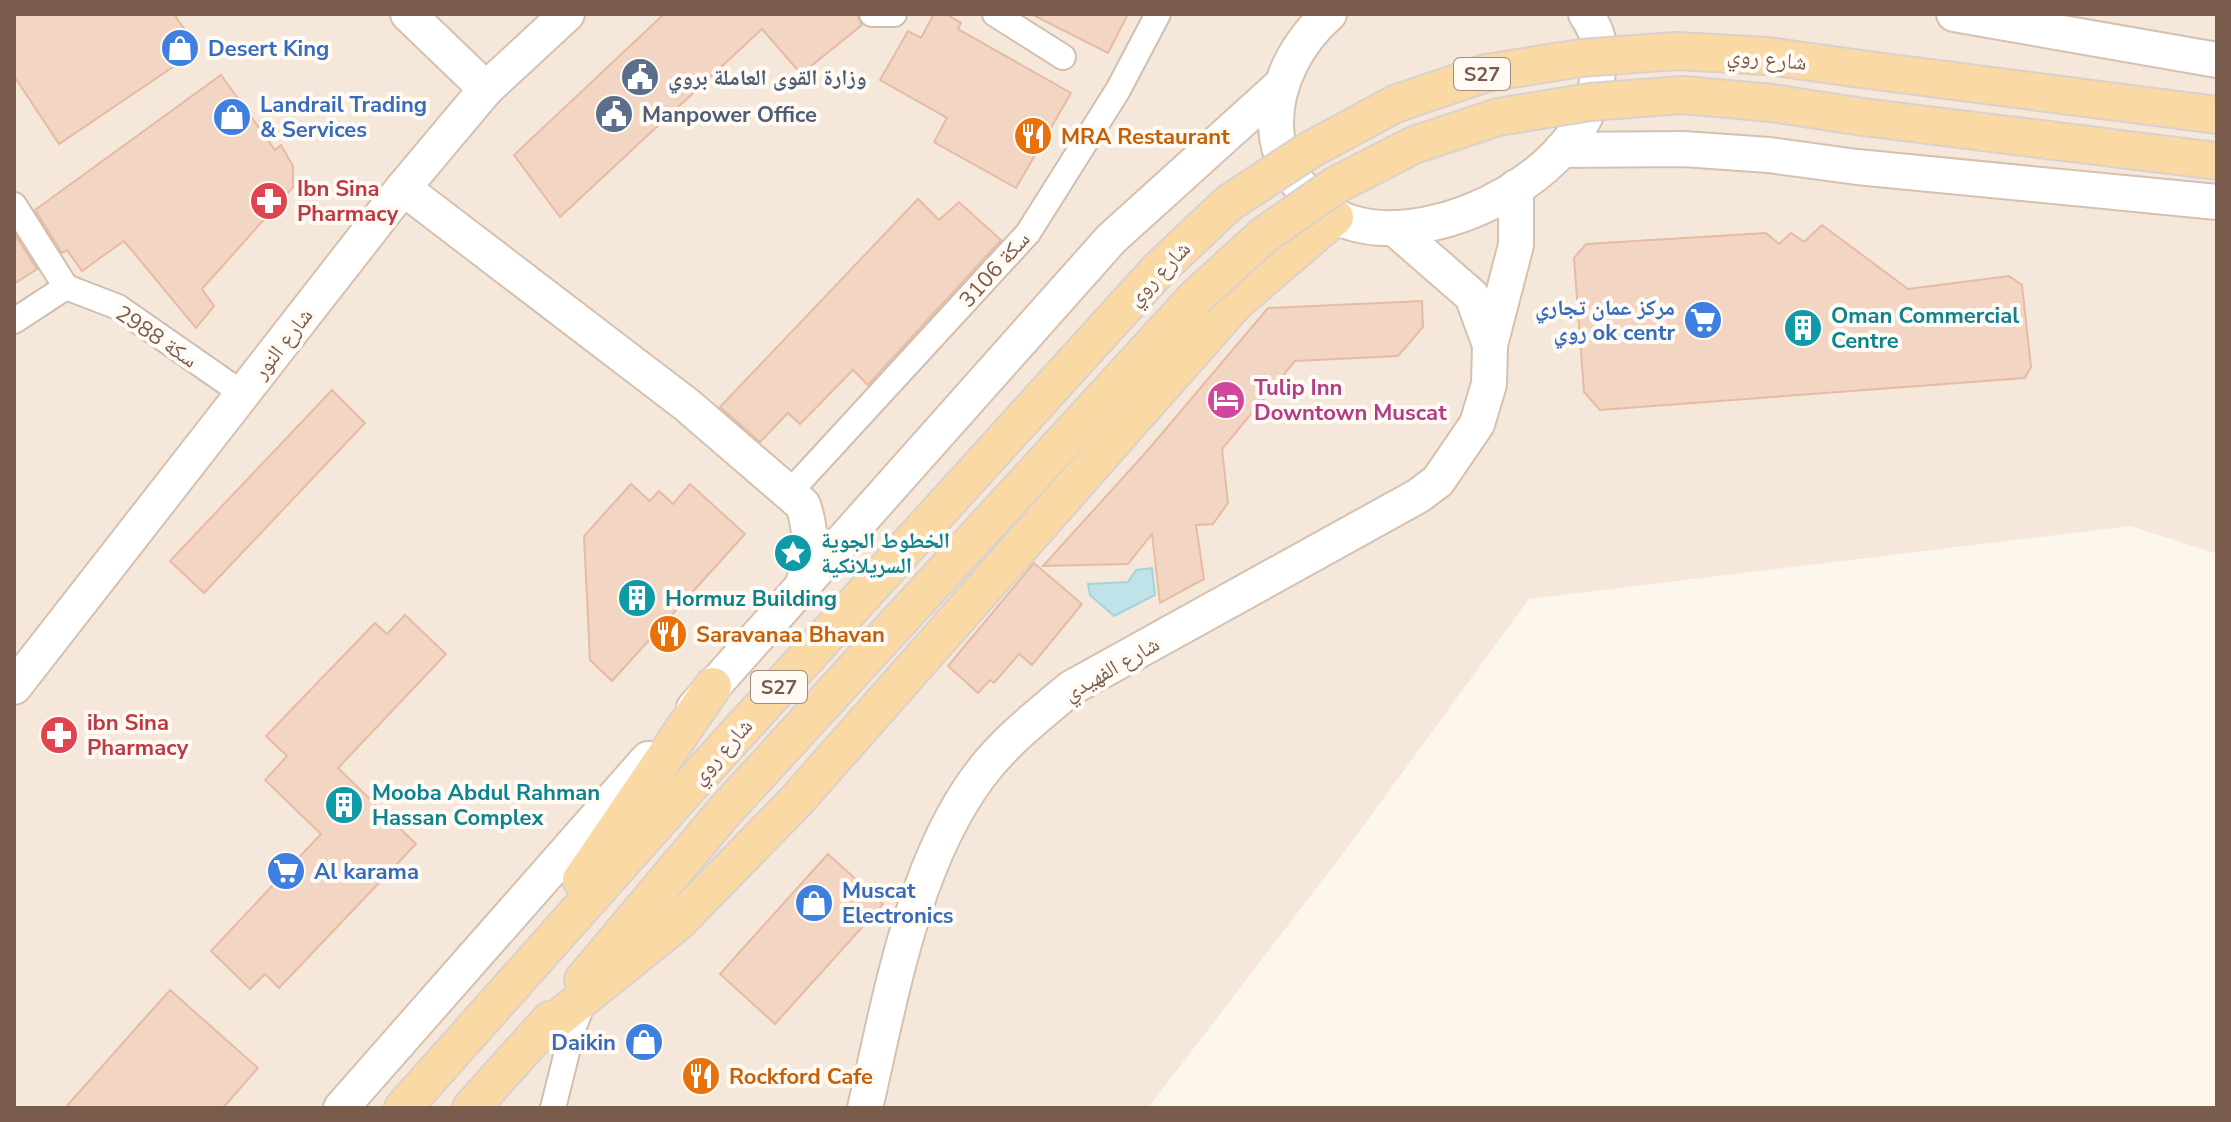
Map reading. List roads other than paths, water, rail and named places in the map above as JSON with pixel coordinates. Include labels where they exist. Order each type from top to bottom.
[{"type":"main road","points":[[408,14],[486,89]]},
{"type":"main road","name":"شارع النور","points":[[14,687],[403,188],[486,89],[567,14]]},
{"type":"main road","points":[[1325,15],[1292,60],[1280,86],[1275,114],[1280,155],[1298,186],[1335,217],[1370,227],[1394,228],[1446,220],[1489,204],[1539,172],[1561,150],[1585,122],[1598,84],[1598,38],[1586,14]]},
{"type":"main road","points":[[1954,14],[2217,60]]},
{"type":"main road","name":"شارع روي","points":[[403,1108],[687,789],[1159,269],[1229,203],[1308,151],[1395,104],[1486,73],[1581,58],[1676,51],[1768,56],[2217,115]]},
{"type":"main road","points":[[341,1108],[1111,239],[1280,86]]},
{"type":"main road","name":"شارع روي","points":[[471,1108],[535,1037],[723,813],[1196,297],[1264,235],[1336,185],[1414,145],[1498,117],[1590,102],[1683,95],[1772,103],[2217,161]]},
{"type":"main road","points":[[1561,150],[1683,149],[1769,155],[1857,167],[2217,202]]},
{"type":"main road","name":"شارع الفهيدي","points":[[865,1108],[891,996],[923,882],[947,829],[979,776],[1023,728],[1071,688],[1348,535],[1438,481],[1477,424],[1489,384],[1490,345],[1516,245],[1516,187]]},
{"type":"main road","points":[[403,188],[687,405],[803,505],[810,526],[810,558],[803,587]]},
{"type":"main road","points":[[535,1037],[678,922],[797,800],[1235,303],[1335,217]]},
{"type":"main road","name":"شارع الفهيدي","points":[[1394,228],[1472,296],[1490,345]]},
{"type":"main road","points":[[494,1006],[713,686]]},
{"type":"street","points":[[872,14],[894,14]]},
{"type":"street","points":[[995,14],[1063,57]]},
{"type":"street","name":"سكة 3106","points":[[789,493],[1028,233],[1118,90],[1158,14]]},
{"type":"street","points":[[14,205],[66,287],[14,321]]},
{"type":"street","name":"سكة 2988","points":[[66,287],[118,307],[243,394]]},
{"type":"street","points":[[553,1108],[572,1032],[584,1000]]},
{"type":"water","points":[[1152,568],[1155,595],[1114,616],[1090,595],[1088,584],[1128,582],[1136,570]]},
{"type":"place","name":"Desert King","points":[[180,48]]},
{"type":"place","name":"وزارة القوى العاملة بروي","points":[[640,77]]},
{"type":"place","name":"Manpower Office","points":[[614,114]]},
{"type":"place","name":"Landrail Trading & Services","points":[[232,117]]},
{"type":"place","name":"MRA Restaurant","points":[[1033,136]]},
{"type":"place","name":"Ibn Sina Pharmacy","points":[[269,201]]},
{"type":"place","name":"مركز عمان تجاري روي ok centr","points":[[1703,320]]},
{"type":"place","name":"Oman Commercial Centre","points":[[1803,328]]},
{"type":"place","name":"Tulip Inn Downtown Muscat","points":[[1226,400]]},
{"type":"place","name":"الخطوط الجوية السريلانكية","points":[[793,553]]},
{"type":"place","name":"Hormuz Building","points":[[637,598]]},
{"type":"place","name":"Saravanaa Bhavan","points":[[668,634]]},
{"type":"place","name":"ibn Sina Pharmacy","points":[[59,735]]},
{"type":"place","name":"Mooba Abdul Rahman Hassan Complex","points":[[344,805]]},
{"type":"place","name":"Al karama","points":[[286,871]]},
{"type":"place","name":"Muscat Electronics","points":[[814,903]]},
{"type":"place","name":"Daikin","points":[[644,1042]]},
{"type":"place","name":"Rockford Cafe","points":[[701,1076]]}]
